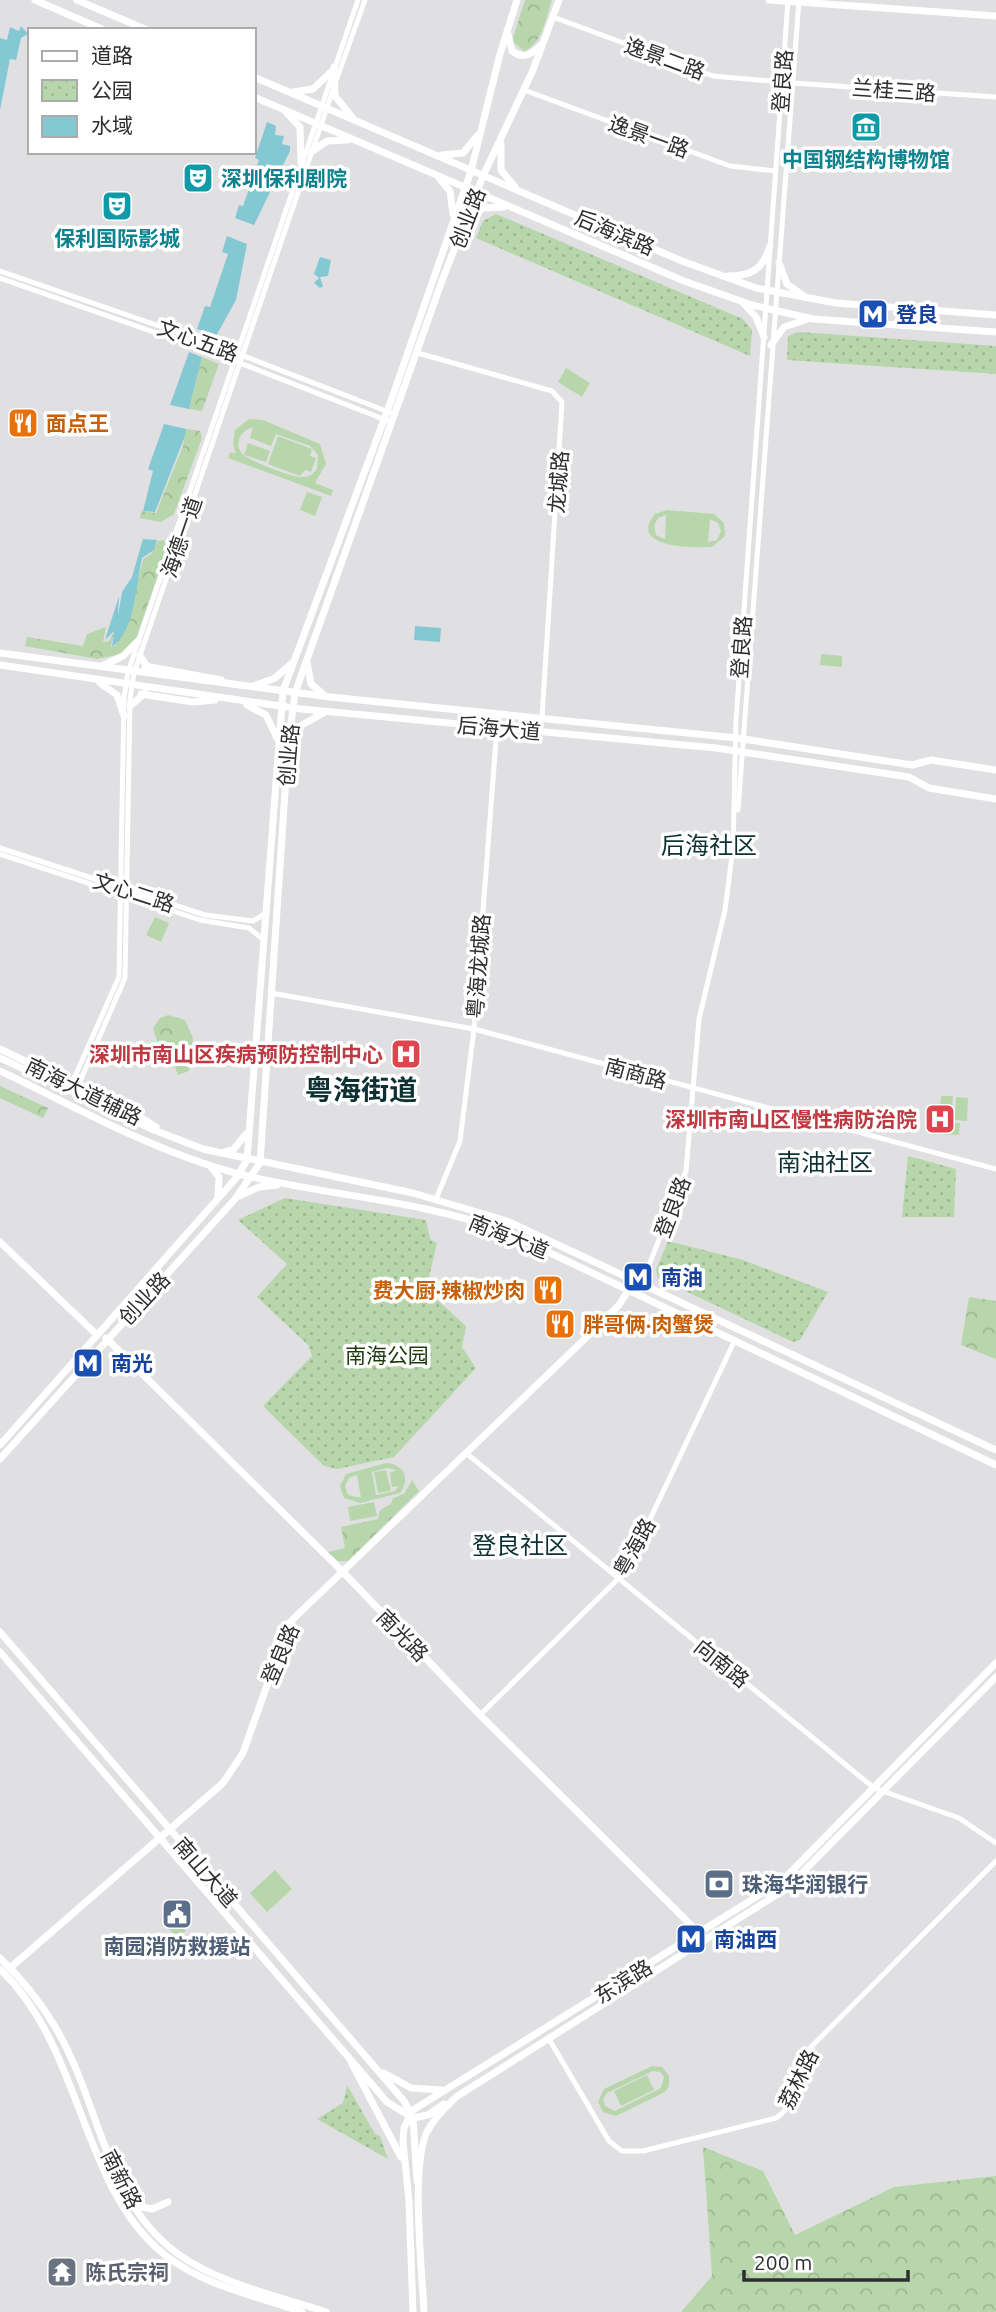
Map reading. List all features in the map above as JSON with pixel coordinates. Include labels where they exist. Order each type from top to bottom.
[{"type":"main road","points":[[34,0],[99,28]]},
{"type":"main road","points":[[77,0],[143,28]]},
{"type":"main road","name":"创业路","points":[[0,1445],[239,1174],[247,1160],[283,691],[389,417],[418,353],[450,229],[471,171],[517,0]]},
{"type":"main road","name":"创业路","points":[[0,1459],[106,1338],[235,1199],[253,1177],[260,1163],[288,747],[295,693],[439,276],[461,233],[483,176],[524,90],[559,0]]},
{"type":"main road","points":[[769,0],[996,16]]},
{"type":"main road","points":[[822,0],[846,6]]},
{"type":"main road","points":[[507,30],[510,47],[520,56],[530,55],[544,42]]},
{"type":"main road","points":[[334,67],[334,88],[342,107],[358,122]]},
{"type":"main road","points":[[289,92],[313,89],[330,76],[334,67]]},
{"type":"main road","name":"后海滨路","points":[[256,78],[471,171],[723,276],[767,291],[836,303],[996,315]]},
{"type":"main road","name":"后海滨路","points":[[256,98],[741,302],[836,322],[996,332]]},
{"type":"main road","points":[[278,107],[300,127],[301,163]]},
{"type":"main road","points":[[433,155],[463,153],[474,142],[485,120]]},
{"type":"main road","points":[[503,134],[499,155],[502,170],[524,193]]},
{"type":"main road","points":[[311,152],[320,144],[334,139],[360,142]]},
{"type":"main road","points":[[433,173],[450,191],[453,207],[450,229]]},
{"type":"main road","points":[[461,233],[472,215],[483,208],[516,209]]},
{"type":"main road","points":[[723,276],[747,275],[758,270],[770,246]]},
{"type":"main road","points":[[779,263],[790,288],[814,300]]},
{"type":"main road","points":[[741,302],[756,317],[764,337]]},
{"type":"main road","points":[[836,303],[828,313],[836,322]]},
{"type":"main road","points":[[771,345],[784,327],[813,319]]},
{"type":"main road","points":[[99,667],[123,656],[138,641]]},
{"type":"main road","name":"后海大道","points":[[0,653],[295,693],[740,738],[912,765],[931,760],[996,770]]},
{"type":"main road","points":[[247,687],[275,678],[288,669],[297,655]]},
{"type":"main road","points":[[140,656],[145,666],[165,677]]},
{"type":"main road","points":[[307,658],[310,684],[330,697]]},
{"type":"main road","name":"后海大道","points":[[0,666],[326,712],[739,751],[909,777],[929,788],[996,799]]},
{"type":"main road","points":[[145,666],[204,674],[235,685]]},
{"type":"main road","points":[[86,679],[114,691],[124,716]]},
{"type":"main road","points":[[130,706],[141,694],[169,691]]},
{"type":"main road","points":[[141,694],[193,702],[227,699],[263,712],[278,739]]},
{"type":"main road","points":[[288,747],[302,725],[326,712]]},
{"type":"main road","name":"南海大道辅路","points":[[0,1049],[130,1111],[166,1135]]},
{"type":"main road","name":"南海大道","points":[[0,1058],[166,1135],[217,1153],[436,1199],[525,1228],[996,1450]]},
{"type":"main road","name":"南海大道","points":[[0,1071],[201,1162],[285,1184],[416,1206],[467,1219],[519,1238],[996,1465]]},
{"type":"main road","points":[[217,1153],[226,1153],[239,1146],[250,1124]]},
{"type":"main road","points":[[201,1162],[219,1177],[218,1198]]},
{"type":"main road","points":[[235,1199],[259,1187],[285,1184]]},
{"type":"main road","points":[[0,1242],[96,1334]]},
{"type":"main road","name":"登良路","points":[[10,1968],[223,1783],[237,1764],[288,1626],[619,1305],[629,1289]]},
{"type":"main road","name":"南光路","points":[[106,1338],[342,1571],[480,1716],[699,1933]]},
{"type":"main road","name":"南山大道","points":[[0,1632],[369,2060],[411,2116]]},
{"type":"main road","name":"南山大道","points":[[0,1652],[387,2102],[411,2116]]},
{"type":"main road","name":"东滨路","points":[[411,2116],[448,2088],[782,1881],[996,1663]]},
{"type":"main road","name":"东滨路","points":[[425,2312],[419,2203],[426,2135],[434,2120],[456,2096],[787,1888],[996,1677]]},
{"type":"main road","name":"南新路","points":[[0,1958],[46,2012],[67,2048],[109,2169],[156,2235],[189,2260],[220,2275],[326,2312]]},
{"type":"main road","name":"南新路","points":[[0,1969],[23,1993],[46,2028],[129,2215],[166,2256],[210,2280],[302,2312]]},
{"type":"main road","points":[[346,2052],[398,2149],[407,2175]]},
{"type":"main road","points":[[369,2060],[392,2079],[411,2088],[430,2091],[448,2088]]},
{"type":"main road","points":[[411,2116],[428,2115],[456,2096]]},
{"type":"main road","points":[[411,2116],[403,2141],[407,2175],[412,2310]]},
{"type":"main road","points":[[411,2116],[419,2203]]},
{"type":"main road","points":[[133,2205],[152,2209],[168,2202]]},
{"type":"street","name":"海德一道","points":[[131,672],[140,656],[301,163],[323,107],[358,0]]},
{"type":"street","name":"海德一道","points":[[323,107],[334,88],[365,0]]},
{"type":"street","name":"登良路","points":[[642,1283],[686,1171],[699,1020],[725,910],[733,848],[758,414],[764,337],[770,310],[767,291],[788,1]]},
{"type":"street","points":[[740,738],[767,414],[770,310],[776,293],[779,263],[799,1]]},
{"type":"street","name":"逸景二路","points":[[553,17],[713,76],[782,82]]},
{"type":"street","name":"兰桂三路","points":[[793,83],[996,97]]},
{"type":"street","name":"逸景一路","points":[[524,90],[723,164],[775,171]]},
{"type":"street","points":[[996,92],[996,97]]},
{"type":"street","name":"海德一道","points":[[124,893],[124,716],[138,641],[311,152],[317,124]]},
{"type":"street","name":"文心五路","points":[[0,271],[238,358],[389,417]]},
{"type":"street","name":"文心五路","points":[[0,278],[238,358]]},
{"type":"street","name":"龙城路","points":[[418,353],[552,391],[562,402],[542,718]]},
{"type":"street","points":[[758,414],[767,414]]},
{"type":"street","name":"海德一道","points":[[75,1085],[117,985],[124,893],[129,685]]},
{"type":"street","name":"粤海龙城路","points":[[436,1199],[460,1141],[474,1029],[497,727]]},
{"type":"street","name":"文心二路","points":[[0,848],[200,920],[249,928],[264,941]]},
{"type":"street","name":"文心二路","points":[[0,854],[124,893],[218,918],[257,921],[266,912]]},
{"type":"street","name":"南商路","points":[[271,993],[474,1029],[996,1169]]},
{"type":"street","name":"粤海路","points":[[480,1716],[629,1566],[735,1340]]},
{"type":"street","name":"向南路","points":[[466,1452],[874,1788],[959,1818],[996,1843]]},
{"type":"street","name":"荔林路","points":[[549,2039],[609,2141],[622,2151],[643,2151],[776,2118],[790,2105],[801,2067],[811,2048],[996,1861]]},
{"type":"green space","points":[[525,0],[552,0],[539,37],[524,51],[512,41]]},
{"type":"green space","points":[[496,214],[743,319],[752,330],[750,356],[476,238],[483,221]]},
{"type":"green space","points":[[799,332],[996,346],[996,374],[787,360],[788,336]]},
{"type":"green space","points":[[202,357],[219,364],[202,411],[189,409]]},
{"type":"green space","points":[[566,368],[590,383],[582,397],[558,382]]},
{"type":"green space","points":[[249,419],[263,420],[320,444],[326,464],[315,483],[333,490],[331,496],[228,458],[230,452],[236,454],[233,444],[235,430]],"holes":[[[253,427],[250,438],[271,446],[276,434],[310,446],[318,455],[317,469],[309,476],[298,477],[256,462],[245,456],[239,448],[241,435]]]},
{"type":"green space","points":[[186,429],[200,431],[202,438],[174,514],[161,522],[140,518],[141,511],[156,513],[183,446]]},
{"type":"green space","points":[[278,436],[312,449],[310,456],[316,458],[311,472],[305,470],[300,476],[268,464]]},
{"type":"green space","points":[[248,443],[270,451],[266,462],[244,455]]},
{"type":"green space","points":[[307,492],[322,497],[315,516],[300,510]]},
{"type":"green space","points":[[667,510],[714,514],[724,523],[725,536],[712,547],[666,544],[650,534],[649,525],[655,514]],"holes":[[[666,515],[665,539],[664,539],[656,535],[654,526],[658,518]],[[710,519],[718,523],[721,531],[717,540],[708,542]]]},
{"type":"green space","points":[[164,540],[166,552],[134,644],[126,653],[97,659],[25,646],[27,637],[83,646],[87,634],[106,627],[103,642],[109,641],[114,632],[111,647],[115,646],[129,618],[143,559],[151,554],[158,541]]},
{"type":"green space","points":[[821,654],[842,656],[842,667],[820,665]]},
{"type":"green space","points":[[155,917],[169,923],[161,942],[146,935]]},
{"type":"green space","points":[[168,1015],[185,1020],[193,1038],[189,1071],[178,1075],[169,1051],[158,1044],[153,1028],[160,1018]]},
{"type":"green space","points":[[0,1086],[48,1108],[43,1118],[0,1098]]},
{"type":"green space","points":[[941,1096],[953,1096],[951,1119],[939,1119]]},
{"type":"green space","points":[[956,1097],[968,1098],[967,1121],[955,1120]]},
{"type":"green space","points":[[939,1122],[960,1123],[959,1135],[939,1134]]},
{"type":"green space","points":[[908,1156],[956,1169],[954,1217],[902,1217]]},
{"type":"green space","name":"南海公园","points":[[285,1198],[426,1220],[430,1239],[437,1243],[426,1290],[466,1326],[462,1347],[476,1368],[394,1457],[337,1469],[324,1466],[263,1406],[312,1356],[308,1345],[257,1297],[287,1264],[238,1220]]},
{"type":"green space","points":[[668,1241],[743,1260],[828,1292],[800,1340],[793,1342],[658,1278],[656,1270]]},
{"type":"green space","points":[[969,1297],[996,1301],[996,1359],[961,1345]]},
{"type":"green space","points":[[386,1463],[401,1469],[405,1483],[400,1493],[360,1503],[344,1498],[340,1486],[346,1474]],"holes":[[[387,1468],[396,1470],[390,1473],[392,1487],[399,1486],[395,1491],[376,1495],[372,1472]],[[357,1475],[361,1498],[348,1495],[345,1486],[349,1478]]]},
{"type":"green space","points":[[386,1470],[391,1491],[378,1493],[374,1472]]},
{"type":"green space","points":[[412,1480],[419,1491],[348,1561],[338,1561],[328,1552],[345,1548],[341,1527],[378,1519],[380,1510],[391,1504],[393,1498],[404,1494]]},
{"type":"green space","points":[[374,1502],[377,1516],[350,1521],[348,1507]]},
{"type":"green space","points":[[275,1870],[292,1889],[267,1912],[250,1893]]},
{"type":"green space","points":[[171,1914],[186,1931],[177,1938],[162,1921]]},
{"type":"green space","points":[[652,2066],[662,2067],[669,2076],[669,2086],[665,2092],[616,2116],[603,2112],[598,2102],[604,2089]],"holes":[[[653,2071],[660,2072],[664,2077],[661,2088],[615,2111],[605,2106],[603,2099],[607,2093]]]},
{"type":"green space","points":[[647,2075],[654,2090],[621,2106],[614,2091]]},
{"type":"green space","points":[[347,2085],[375,2134],[380,2136],[388,2159],[317,2119],[343,2103]]},
{"type":"green space","points":[[703,2147],[763,2171],[795,2235],[894,2187],[996,2176],[996,2312],[681,2312],[712,2276]]},
{"type":"water","points":[[21,26],[28,34],[21,38],[16,60],[10,59],[0,110],[0,38],[7,40],[10,27],[19,31]]},
{"type":"water","points":[[267,122],[276,126],[275,135],[284,136],[282,144],[290,146],[290,151],[254,225],[235,218],[239,205],[243,206],[259,160],[255,158]]},
{"type":"water","points":[[227,236],[247,244],[236,300],[216,336],[197,329],[205,306],[210,307],[228,254],[222,252]]},
{"type":"water","points":[[320,257],[331,260],[328,276],[320,277],[323,286],[320,288],[314,283],[319,278],[314,274]]},
{"type":"water","points":[[189,352],[202,357],[189,409],[170,405]]},
{"type":"water","points":[[164,424],[186,429],[185,436],[155,512],[143,511],[153,471],[148,469]]},
{"type":"water","points":[[143,539],[157,540],[154,550],[142,558],[130,619],[120,640],[112,647],[114,631],[105,640],[119,596],[118,616],[122,592],[132,577]]},
{"type":"water","points":[[415,626],[441,628],[440,642],[414,640]]},
{"type":"place","name":"中国钢结构博物馆","points":[[866,127]]},
{"type":"place","name":"深圳保利剧院","points":[[198,178]]},
{"type":"place","name":"保利国际影城","points":[[117,206]]},
{"type":"place","name":"登良","points":[[873,314]]},
{"type":"place","name":"面点王","points":[[23,423]]},
{"type":"place","name":"深圳市南山区疾病预防控制中心","points":[[406,1054]]},
{"type":"place","name":"深圳市南山区慢性病防治院","points":[[940,1119]]},
{"type":"place","name":"南油","points":[[638,1277]]},
{"type":"place","name":"费大厨·辣椒炒肉","points":[[548,1290]]},
{"type":"place","name":"胖哥俩·肉蟹煲","points":[[560,1324]]},
{"type":"place","name":"南光","points":[[88,1363]]},
{"type":"place","name":"珠海华润银行","points":[[719,1884]]},
{"type":"place","name":"南园消防救援站","points":[[177,1914]]},
{"type":"place","name":"南油西","points":[[691,1939]]},
{"type":"place","name":"陈氏宗祠","points":[[62,2272]]},
{"type":"district","name":"后海社区","points":[[709,845]]},
{"type":"district","name":"粤海街道","points":[[361,1089]]},
{"type":"district","name":"南油社区","points":[[825,1162]]},
{"type":"district","name":"登良社区","points":[[520,1545]]}]
